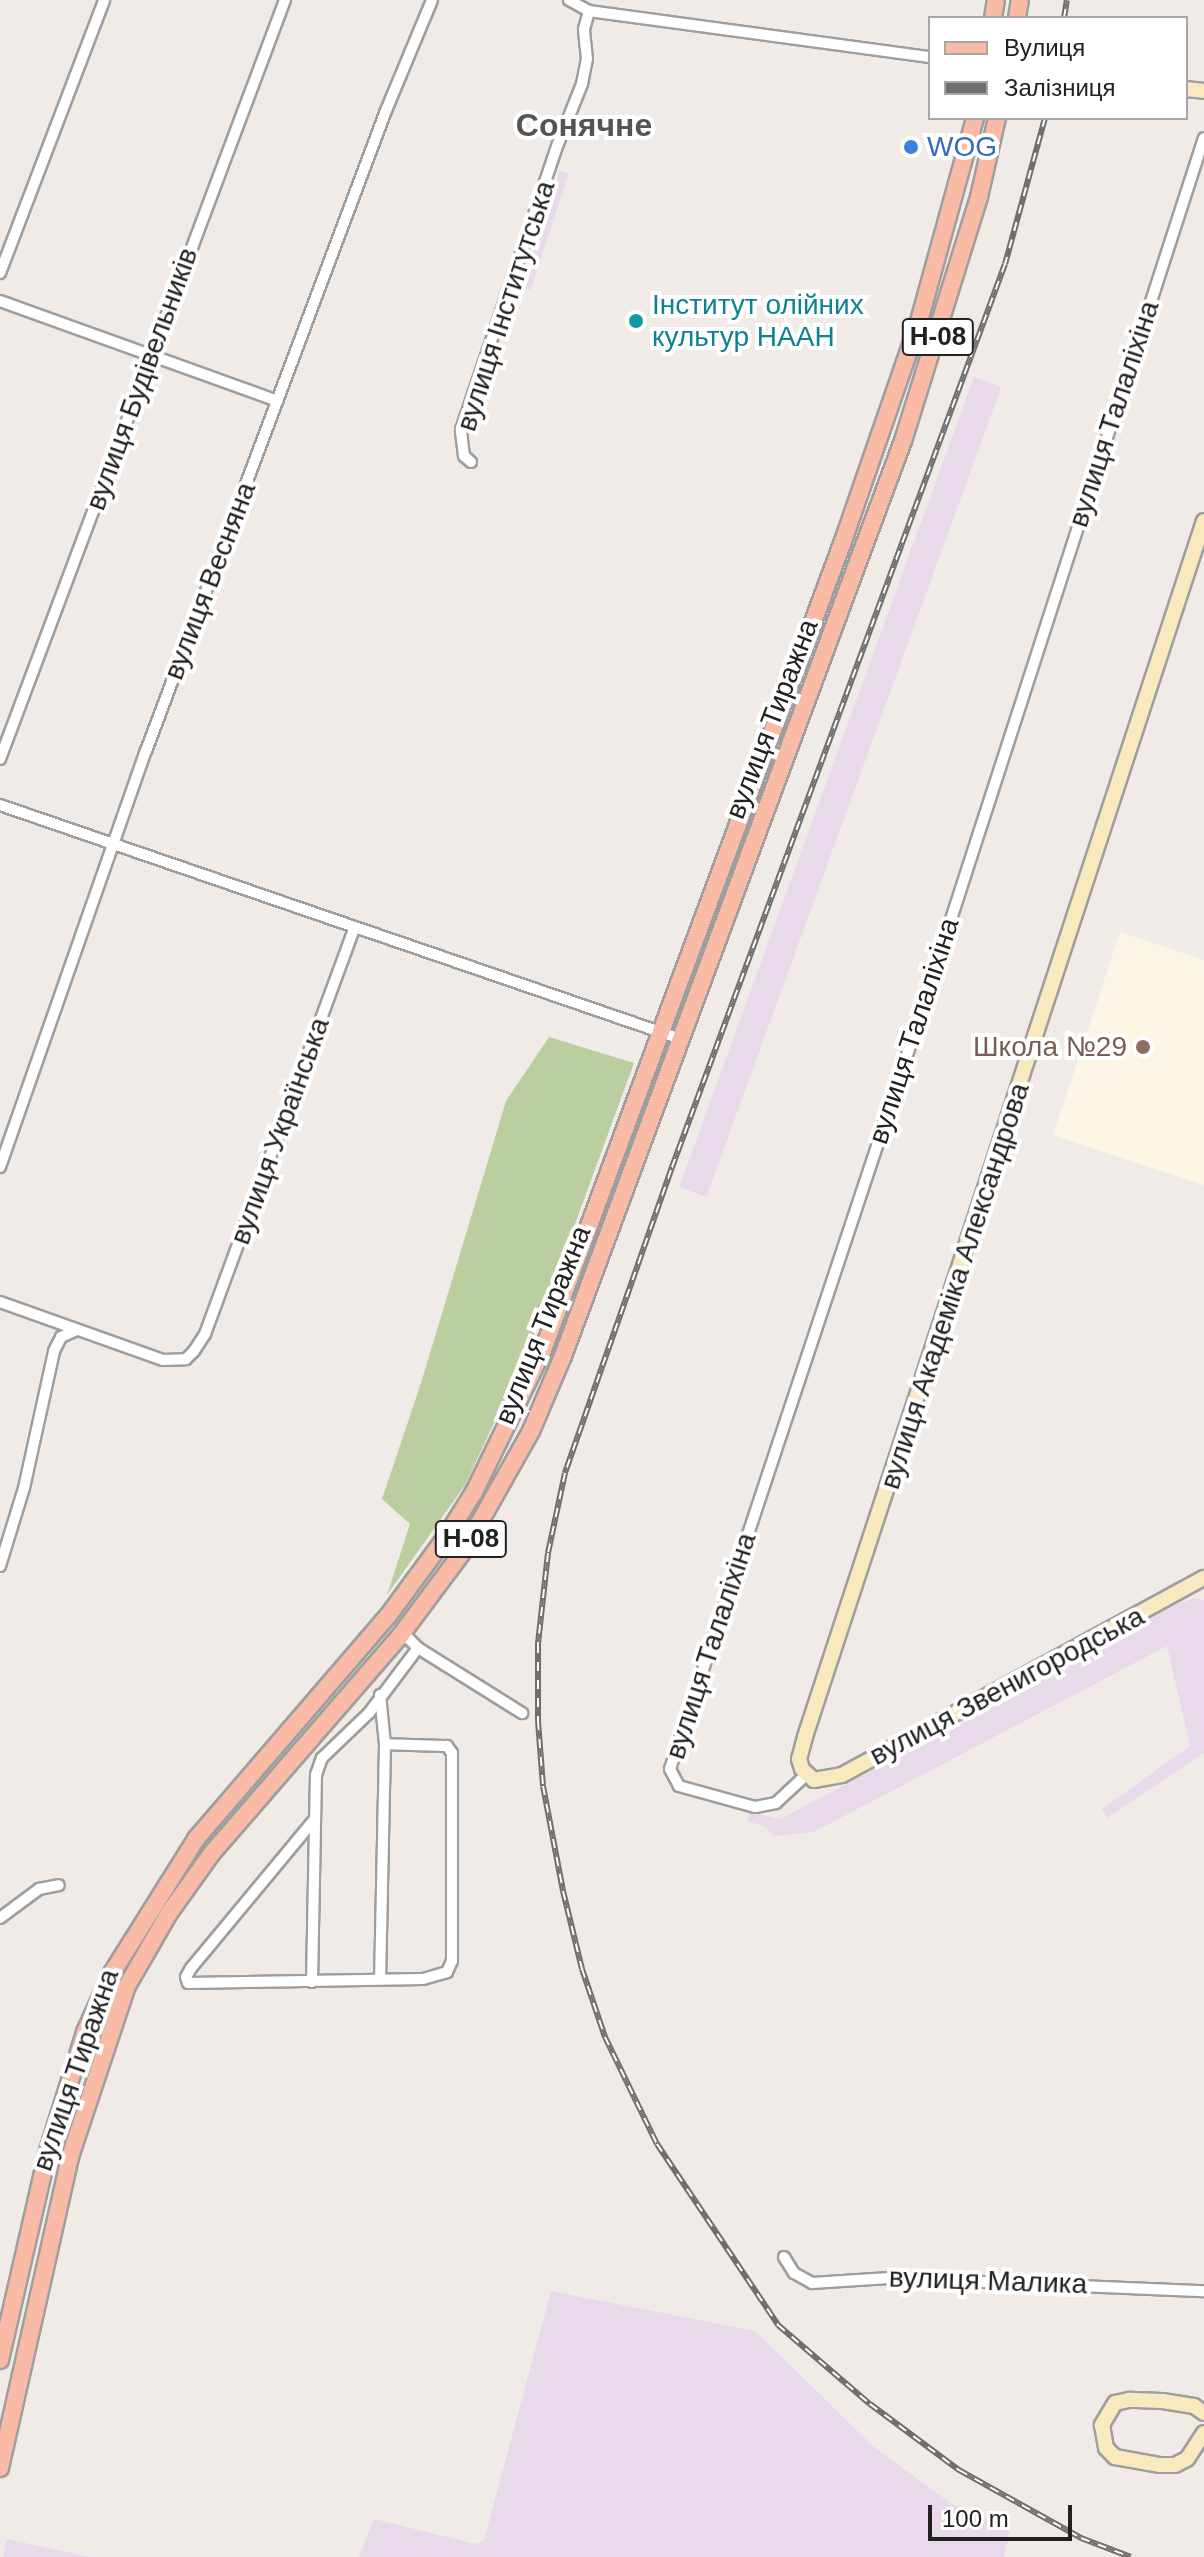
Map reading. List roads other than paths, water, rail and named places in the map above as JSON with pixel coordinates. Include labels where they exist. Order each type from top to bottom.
[{"type":"main road","name":"вулиця Тиражна","points":[[0,2360],[48,2151],[85,2032],[112,1973],[196,1839],[388,1616],[474,1492],[543,1350],[842,544],[918,325],[974,120]]},
{"type":"main road","name":"вулиця Тиражна","points":[[0,2468],[3,2438],[70,2157],[127,1986],[169,1913],[212,1853],[403,1633],[464,1550],[531,1431],[563,1356],[678,1038],[908,428],[979,197],[997,120]]},
{"type":"main road","points":[[388,1616],[403,1633]]},
{"type":"street","points":[[0,273],[104,0]]},
{"type":"street","name":"вулиця Будівельників","points":[[0,759],[285,0]]},
{"type":"street","name":"вулиця Весняна","points":[[0,1167],[278,401],[385,113],[432,0]]},
{"type":"street","points":[[569,0],[589,11],[928,57]]},
{"type":"street","name":"вулиця Інститутська","points":[[471,462],[464,456],[461,430],[558,144],[582,84],[587,59],[584,29],[589,11]]},
{"type":"street","name":"вулиця Талаліхіна","points":[[806,1775],[776,1803],[755,1807],[679,1786],[670,1769],[903,1069],[1204,138]]},
{"type":"street","points":[[0,301],[278,401]]},
{"type":"street","name":"вулиця Академіка Александрова","points":[[806,1775],[799,1759],[805,1737],[1204,521]]},
{"type":"street","points":[[0,805],[678,1038]]},
{"type":"street","name":"вулиця Українська","points":[[77,1330],[163,1360],[186,1359],[205,1334],[354,928]]},
{"type":"street","points":[[0,1302],[77,1330]]},
{"type":"street","points":[[0,1566],[24,1488],[54,1351],[61,1337],[77,1330]]},
{"type":"street","name":"вулиця Звенигородська","points":[[806,1775],[814,1780],[842,1775],[1204,1578]]},
{"type":"street","points":[[403,1633],[418,1648],[522,1713]]},
{"type":"street","points":[[312,1982],[316,1775],[322,1758],[369,1713],[418,1648]]},
{"type":"street","points":[[380,1695],[385,1744],[380,1979]]},
{"type":"street","points":[[314,1820],[186,1977],[188,1983],[433,1979],[447,1972],[452,1956],[452,1753],[447,1746],[385,1744]]},
{"type":"street","points":[[0,1918],[39,1889],[59,1885]]},
{"type":"street","name":"вулиця Малика","points":[[784,2257],[794,2273],[812,2283],[889,2278],[1204,2291]]},
{"type":"street","points":[[1204,2413],[1194,2406],[1129,2400],[1115,2403],[1102,2425],[1106,2448],[1115,2457],[1160,2465],[1175,2465],[1187,2459],[1204,2433]]},
{"type":"railway","points":[[1064,16],[1067,0]]},
{"type":"railway","points":[[1044,120],[1005,264],[671,1170],[565,1473],[548,1553],[538,1644],[538,1721],[543,1786],[563,1891],[582,1969],[605,2037],[657,2144],[778,2325],[870,2404],[959,2470],[1081,2538],[1131,2557]]},
{"type":"place","name":"WOG","points":[[911,147]]},
{"type":"place","name":"Інститут олійних культур НААН","points":[[636,321]]},
{"type":"place","name":"Школа №29","points":[[1143,1047]]},
{"type":"district","name":"Сонячне","points":[[584,125]]}]
